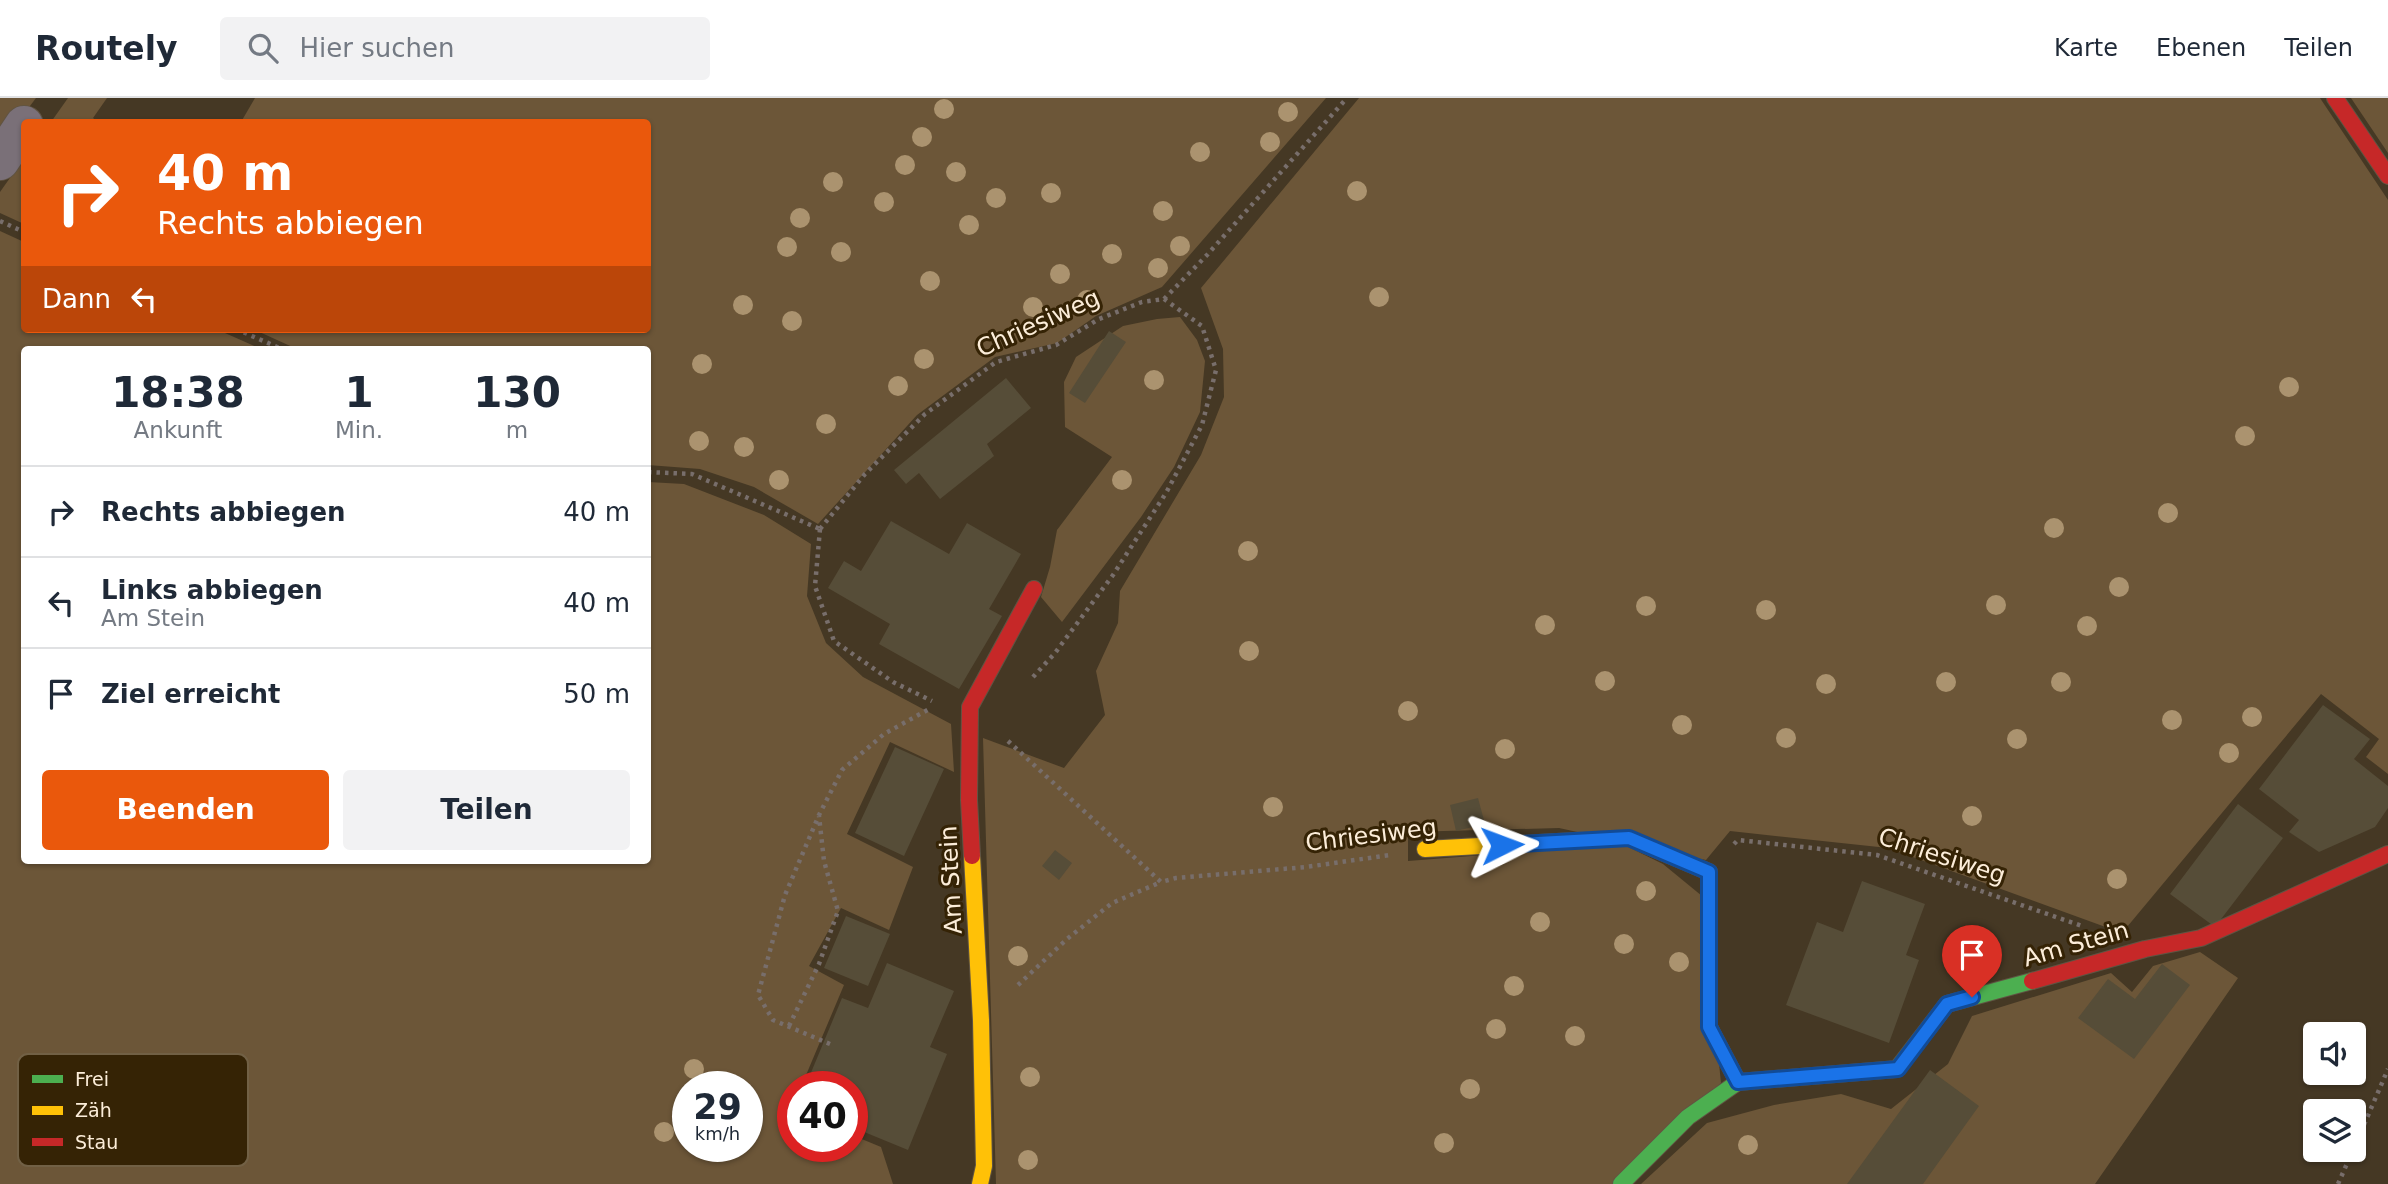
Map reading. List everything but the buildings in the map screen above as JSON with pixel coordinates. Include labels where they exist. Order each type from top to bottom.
[{"type":"street","points":[[29,119],[44,98]]},
{"type":"street","points":[[2335,98],[2388,176]]},
{"type":"street","points":[[0,161],[21,131]]},
{"type":"street","name":"Am Stein","points":[[980,1184],[984,1166],[981,1020],[969,800],[970,707],[1034,589]]},
{"type":"street","name":"Chriesiweg","points":[[1425,849],[1629,838],[1709,872]]},
{"type":"street","name":"Am Stein","points":[[1738,1082],[1898,1069],[1947,1004],[2145,949],[2201,938],[2388,854]]},
{"type":"street","points":[[1621,1184],[1688,1117],[1738,1082],[1709,1027],[1709,872]]},
{"type":"path","points":[[1030,681],[1055,653],[1113,575],[1166,493],[1202,425],[1216,370],[1202,326],[1164,299],[1207,255],[1347,98]]},
{"type":"path","points":[[0,220],[21,230]]},
{"type":"path","name":"Chriesiweg","points":[[820,529],[865,474],[925,414],[996,362],[1056,345],[1099,319],[1142,302],[1164,299]]},
{"type":"path","points":[[245,333],[275,346]]},
{"type":"path","points":[[651,472],[692,474],[820,529],[815,586],[834,641],[893,682],[938,705],[884,734],[842,770],[818,815],[785,895],[758,995],[773,1020],[830,1044]]},
{"type":"path","points":[[970,707],[1161,882]]},
{"type":"path","points":[[789,1026],[819,964],[838,911],[824,861],[818,815]]},
{"type":"path","name":"Chriesiweg","points":[[1709,872],[1738,840],[1877,855],[2145,949]]},
{"type":"path","name":"Chriesiweg","points":[[981,1020],[1067,939],[1112,903],[1161,882],[1177,878],[1306,867],[1425,849]]},
{"type":"path","points":[[2366,1119],[2388,1069]]},
{"type":"path","points":[[2339,1184],[2348,1162]]},
{"type":"shaded area","points":[[0,98],[36,98],[0,146]]},
{"type":"shaded area","points":[[68,98],[107,98],[94,119],[53,119]]},
{"type":"shaded area","points":[[255,98],[1326,98],[1162,287],[1096,316],[1057,343],[995,357],[917,415],[818,524],[754,487],[700,469],[651,465],[651,346],[290,346],[262,333],[651,333],[651,119],[243,119]]},
{"type":"shaded area","points":[[1359,98],[2320,98],[2388,200],[2388,774],[2366,757],[2379,739],[2321,694],[2122,933],[1888,848],[1730,831],[1706,860],[1559,828],[1408,832],[1408,861],[1622,844],[1663,864],[1702,896],[1721,1083],[1612,1184],[996,1184],[983,738],[1064,768],[1105,715],[1096,671],[1118,623],[1120,591],[1201,455],[1224,397],[1223,349],[1201,288]]},
{"type":"shaded area","points":[[2351,98],[2388,98],[2388,153]]},
{"type":"shaded area","points":[[21,162],[21,223],[0,213],[0,192]]},
{"type":"shaded area","points":[[0,231],[21,241],[21,333],[225,333],[254,346],[21,346],[21,864],[651,864],[651,482],[684,484],[764,515],[811,544],[807,596],[826,643],[863,677],[951,724],[954,772],[890,742],[847,834],[913,867],[889,930],[841,908],[809,966],[844,985],[808,1071],[777,1071],[777,1162],[868,1162],[868,1142],[881,1147],[893,1184],[0,1184]]},
{"type":"shaded area","points":[[1180,317],[1197,340],[1205,361],[1200,412],[1174,467],[1141,517],[1062,622],[1041,597],[1057,530],[1112,457],[1065,427],[1064,382],[1076,357],[1123,326]]},
{"type":"shaded area","points":[[2200,952],[2238,978],[2095,1184],[1641,1184],[1707,1123],[1774,1105],[1841,1094],[1891,1109],[1948,1064],[1972,1016],[2111,973],[2132,992],[2153,966]]},
{"type":"traffic: fast","points":[[1709,979],[1709,1027],[1738,1082]]},
{"type":"traffic: fast","points":[[1621,1184],[1688,1117],[1738,1082],[1897,1069],[1947,1004],[2032,981]]},
{"type":"traffic: slow","points":[[1425,849],[1629,838],[1709,872],[1709,979]]},
{"type":"traffic: slow","points":[[972,856],[981,1020],[984,1166],[980,1184]]},
{"type":"traffic: jam","points":[[2335,98],[2388,176]]},
{"type":"traffic: jam","points":[[972,856],[969,800],[970,707],[1034,589]]},
{"type":"traffic: jam","points":[[2032,981],[2145,949],[2201,938],[2388,854]]},
{"type":"route","points":[[1502,845],[1629,838],[1709,872],[1709,1027],[1738,1082],[1898,1069],[1947,1004],[1972,997]]}]
